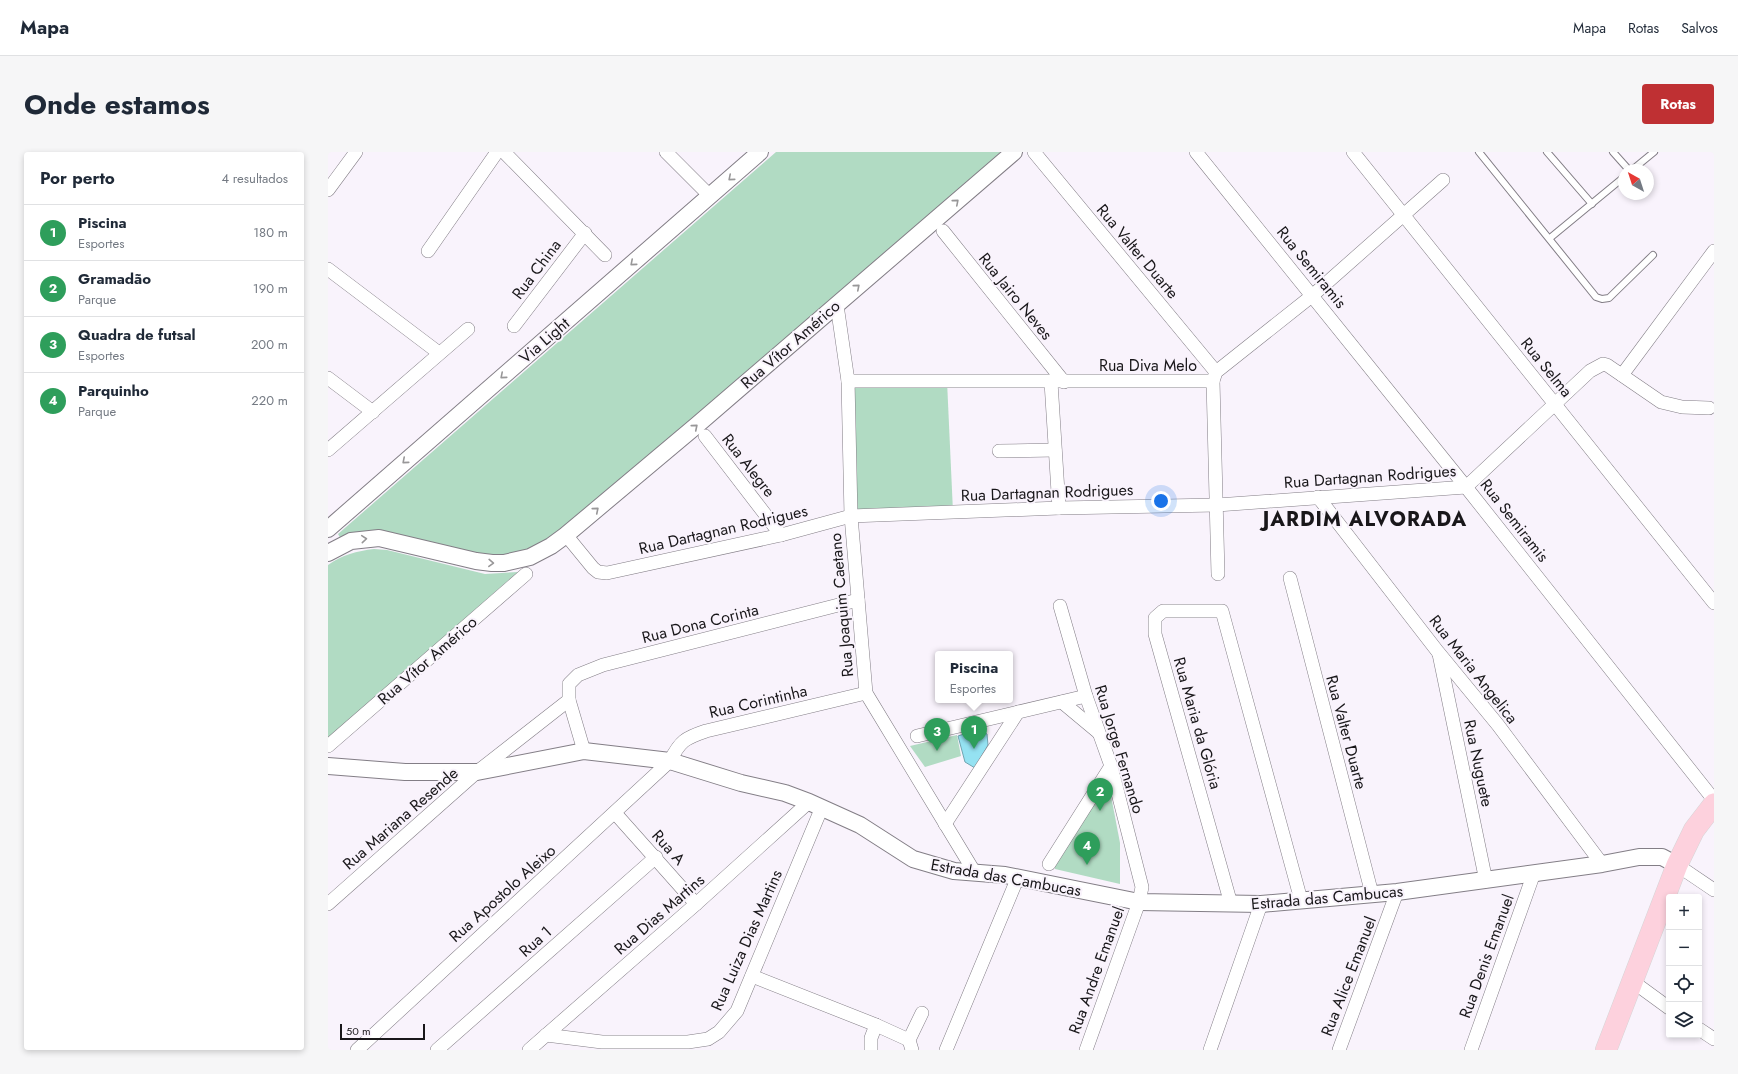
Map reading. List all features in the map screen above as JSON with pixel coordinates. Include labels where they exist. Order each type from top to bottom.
[{"type":"main road","points":[[1606,1050],[1677,865],[1694,830],[1714,804]]},
{"type":"street","points":[[328,190],[356,152]]},
{"type":"street","points":[[428,251],[497,152]]},
{"type":"street","points":[[504,152],[605,255]]},
{"type":"street","points":[[666,152],[710,196]]},
{"type":"street","name":"Via Light","points":[[328,529],[760,152]]},
{"type":"street","name":"Rua Vítor Américo","points":[[566,535],[837,305],[1014,152]]},
{"type":"street","name":"Rua Valter Duarte","points":[[1034,152],[1214,377]]},
{"type":"street","name":"Rua Semiramis","points":[[1196,152],[1313,295],[1714,800]]},
{"type":"street","name":"Rua Selma","points":[[1353,152],[1714,603]]},
{"type":"street","name":"Rua Diva Melo","points":[[848,381],[1057,382],[1214,377],[1313,295],[1443,180]]},
{"type":"street","name":"Rua Jairo Neves","points":[[942,231],[1057,382]]},
{"type":"street","name":"Rua China","points":[[514,326],[585,233]]},
{"type":"street","points":[[1622,375],[1714,251]]},
{"type":"street","points":[[328,269],[439,353]]},
{"type":"street","name":"Rua Joaquim Caetano","points":[[837,305],[848,381],[851,516],[866,694],[975,872]]},
{"type":"street","points":[[328,450],[468,329]]},
{"type":"street","name":"Rua Dartagnan Rodrigues","points":[[566,535],[593,568],[598,572],[607,574],[781,535],[851,516],[1059,508],[1217,505],[1466,487],[1590,371],[1603,364],[1607,365],[1661,402],[1682,408],[1712,408]]},
{"type":"street","points":[[1214,377],[1218,574]]},
{"type":"street","points":[[328,378],[373,412]]},
{"type":"street","points":[[1057,382],[1055,450],[1059,508]]},
{"type":"street","name":"Rua Alegre","points":[[705,436],[781,535]]},
{"type":"street","points":[[999,451],[1055,450]]},
{"type":"street","name":"Rua Maria Angelica","points":[[1318,497],[1438,652],[1498,725],[1602,864]]},
{"type":"street","points":[[328,553],[351,541],[379,538],[483,562],[504,563],[530,557],[551,546],[566,535]]},
{"type":"street","name":"Rua Vítor Américo","points":[[328,746],[526,574]]},
{"type":"street","name":"Rua Valter Duarte","points":[[1290,578],[1372,894]]},
{"type":"street","name":"Rua Dona Corinta","points":[[584,751],[569,700],[569,684],[572,680],[588,670],[858,600]]},
{"type":"street","name":"Rua Jorge Fernando","points":[[1060,606],[1086,696],[1111,766],[1142,887],[1139,902]]},
{"type":"street","name":"Rua Maria da Glória","points":[[1231,904],[1155,634],[1155,618],[1163,612],[1222,610],[1301,900]]},
{"type":"street","name":"Rua Nuguete","points":[[1438,652],[1486,881]]},
{"type":"street","name":"Rua Corintinha","points":[[670,761],[677,747],[689,736],[866,694]]},
{"type":"street","points":[[916,736],[1086,696]]},
{"type":"street","points":[[477,772],[569,700]]},
{"type":"street","points":[[1062,702],[1098,732]]},
{"type":"street","points":[[945,824],[1018,712]]},
{"type":"street","name":"Estrada das Cambucas","points":[[328,766],[405,772],[477,772],[584,751],[670,761],[741,783],[785,793],[815,805],[860,825],[913,859],[954,871],[1018,877],[1139,902],[1261,904],[1398,892],[1486,881],[1654,856],[1662,857],[1677,865]]},
{"type":"street","name":"Rua Apostolo Aleixo","points":[[357,1050],[670,761]]},
{"type":"street","points":[[1049,864],[1111,766]]},
{"type":"street","name":"Rua Mariana Resende","points":[[328,904],[477,772]]},
{"type":"street","name":"Rua Dias Martins","points":[[529,1050],[696,904],[815,805]]},
{"type":"street","name":"Rua Luiza Dias Martins","points":[[546,1035],[602,1042],[688,1042],[708,1039],[719,1032],[737,1011],[752,976],[815,805]]},
{"type":"street","name":"Rua A","points":[[615,813],[696,904]]},
{"type":"street","name":"Rua 1","points":[[437,1050],[656,858]]},
{"type":"street","points":[[1677,865],[1714,890]]},
{"type":"street","name":"Rua Denis Emanuel","points":[[1471,1050],[1534,873]]},
{"type":"street","points":[[946,1050],[1018,877]]},
{"type":"street","name":"Rua Alice Emanuel","points":[[1338,1050],[1398,892]]},
{"type":"street","name":"Rua Andre Emanuel","points":[[1086,1050],[1139,902]]},
{"type":"street","points":[[1210,1050],[1261,904]]},
{"type":"street","points":[[752,976],[876,1025],[910,1045],[922,1013]]},
{"type":"street","points":[[1632,982],[1666,1006]]},
{"type":"street","points":[[871,1050],[871,1038],[876,1025]]},
{"type":"street","points":[[1702,1031],[1714,1039]]},
{"type":"lane","points":[[1479,152],[1550,238],[1596,297],[1602,299],[1609,298],[1653,255]]},
{"type":"lane","points":[[1547,152],[1592,204]]},
{"type":"lane","points":[[1613,152],[1624,164]]},
{"type":"lane","points":[[1639,164],[1652,153]]},
{"type":"lane","points":[[1550,238],[1618,182]]},
{"type":"green space","points":[[776,152],[1008,152],[544,549],[512,560],[405,540],[342,541],[338,534]]},
{"type":"green space","points":[[848,381],[947,381],[953,512],[851,516]]},
{"type":"green space","points":[[374,549],[387,550],[485,574],[518,572],[328,739],[328,565],[350,554]]},
{"type":"green space","points":[[957,735],[961,756],[925,767],[910,746]]},
{"type":"green space","points":[[1108,780],[1120,843],[1120,884],[1055,869],[1053,862]]},
{"type":"water","points":[[979,729],[987,734],[988,745],[975,768],[965,762],[958,736]]},
{"type":"place","name":"Piscina","points":[[974,749]]},
{"type":"place","name":"Quadra de futsal","points":[[937,751]]},
{"type":"place","name":"Gramadão","points":[[1100,811]]},
{"type":"place","name":"Parquinho","points":[[1087,865]]},
{"type":"district","name":"JARDIM ALVORADA","points":[[1365,519]]}]
